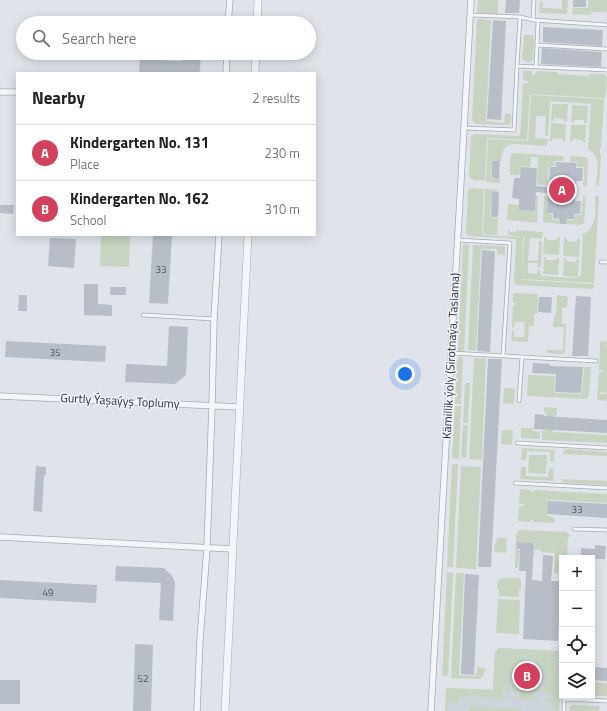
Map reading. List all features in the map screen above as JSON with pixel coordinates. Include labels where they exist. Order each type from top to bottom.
[{"type":"street","points":[[229,16],[230,0]]},
{"type":"street","points":[[257,16],[258,0]]},
{"type":"street","name":"Kämillik ýoly (Sirotnaýa, Taslama)","points":[[431,711],[470,0]]},
{"type":"street","points":[[226,72],[227,60]]},
{"type":"street","points":[[255,72],[256,60]]},
{"type":"street","points":[[0,92],[16,92]]},
{"type":"street","points":[[197,711],[200,640],[207,548],[214,319],[219,236]]},
{"type":"street","points":[[225,711],[248,236]]},
{"type":"street","name":"Gurtly Ýaşaýyş Toplumy","points":[[0,396],[240,407]]},
{"type":"street","points":[[0,537],[233,549]]},
{"type":"lane","points":[[533,20],[534,0]]},
{"type":"lane","points":[[470,15],[520,17],[533,20],[607,25]]},
{"type":"lane","points":[[464,128],[514,130],[520,17]]},
{"type":"lane","points":[[536,67],[538,20]]},
{"type":"lane","points":[[537,46],[607,49]]},
{"type":"lane","points":[[517,66],[607,70]]},
{"type":"lane","points":[[458,240],[510,242],[503,356]]},
{"type":"lane","points":[[601,262],[607,262]]},
{"type":"lane","points":[[142,315],[214,319]]},
{"type":"lane","points":[[451,353],[596,361]]},
{"type":"lane","points":[[519,401],[522,357]]},
{"type":"lane","points":[[517,443],[607,448]]},
{"type":"lane","points":[[515,483],[607,488]]},
{"type":"lane","points":[[574,528],[607,530]]},
{"type":"lane","points":[[564,711],[564,699],[607,701]]},
{"type":"shaded area","points":[[499,648],[559,651],[559,711],[445,711],[446,688],[493,690],[495,652]]},
{"type":"green space","points":[[478,0],[498,0],[498,14],[477,13]]},
{"type":"green space","points":[[562,0],[568,0],[567,14],[539,13],[540,2],[543,2],[543,8],[562,9]]},
{"type":"green space","points":[[588,0],[607,0],[607,17],[606,12],[591,12],[591,15],[572,14],[573,8],[588,8]]},
{"type":"green space","points":[[477,19],[491,20],[486,121],[504,123],[505,113],[511,114],[511,122],[509,125],[476,124],[472,120]]},
{"type":"green space","points":[[525,35],[533,35],[534,38],[533,59],[530,62],[525,62],[522,58],[523,38]]},
{"type":"green space","points":[[525,70],[532,71],[532,75],[535,75],[536,71],[589,76],[589,74],[604,74],[607,78],[605,98],[530,94],[527,140],[487,138],[485,180],[473,180],[469,175],[471,137],[474,134],[520,136],[523,83],[528,83],[528,81],[523,80],[523,72]]},
{"type":"green space","points":[[531,95],[604,99],[599,186],[596,185],[598,170],[597,160],[588,149],[591,104],[550,101],[548,136],[545,136],[546,116],[536,116],[535,138],[548,139],[547,146],[513,144],[507,146],[503,152],[501,161],[492,161],[491,179],[500,179],[500,183],[486,182],[488,139],[528,141]]},
{"type":"green space","points":[[552,104],[568,104],[567,122],[564,122],[564,119],[554,118],[554,121],[551,121]]},
{"type":"green space","points":[[572,105],[588,106],[587,123],[584,123],[584,120],[574,120],[574,122],[571,122]]},
{"type":"green space","points":[[551,123],[566,124],[565,142],[563,139],[553,138],[552,141],[550,141]]},
{"type":"green space","points":[[571,125],[586,125],[585,143],[583,143],[583,140],[573,139],[572,142],[570,142]]},
{"type":"green space","points":[[513,153],[564,156],[563,161],[555,161],[555,166],[549,166],[548,185],[537,185],[538,157],[531,157],[530,167],[521,166],[521,174],[510,175],[510,157]]},
{"type":"green space","points":[[570,156],[585,157],[588,159],[587,186],[583,186],[584,167],[577,167],[578,162],[570,162]]},
{"type":"green space","points":[[471,188],[484,189],[482,235],[523,237],[521,280],[594,284],[594,288],[516,285],[514,281],[516,239],[470,236],[466,233],[468,190]]},
{"type":"green space","points":[[485,189],[499,190],[492,191],[490,217],[498,218],[497,235],[483,234]]},
{"type":"green space","points":[[536,196],[538,196],[537,223],[508,220],[508,204],[519,205],[519,210],[535,211]]},
{"type":"green space","points":[[544,196],[548,196],[547,213],[552,214],[552,219],[560,220],[560,224],[543,222]]},
{"type":"green space","points":[[583,196],[586,197],[584,223],[580,225],[566,224],[567,220],[574,220],[575,215],[581,215]]},
{"type":"green space","points":[[595,196],[599,196],[594,283],[521,279],[524,237],[508,235],[508,230],[510,230],[510,232],[516,232],[517,230],[543,232],[542,239],[530,238],[528,260],[538,261],[539,241],[542,241],[541,268],[537,267],[538,263],[528,263],[528,273],[537,274],[537,270],[540,270],[541,275],[543,276],[577,278],[581,275],[583,234],[591,227],[595,218]]},
{"type":"green space","points":[[101,236],[130,236],[129,267],[100,266]]},
{"type":"green space","points":[[544,237],[547,237],[547,240],[557,240],[557,237],[560,238],[559,255],[543,254]]},
{"type":"green space","points":[[564,238],[567,238],[567,241],[577,242],[577,239],[580,239],[579,257],[563,256]]},
{"type":"green space","points":[[463,244],[469,245],[464,352],[458,351]]},
{"type":"green space","points":[[473,245],[505,246],[505,255],[497,254],[497,249],[481,249],[476,351],[468,350]]},
{"type":"green space","points":[[544,257],[546,257],[546,260],[556,260],[559,258],[558,275],[543,274]]},
{"type":"green space","points":[[564,258],[566,258],[566,261],[576,262],[577,259],[579,259],[577,277],[563,276]]},
{"type":"green space","points":[[513,293],[538,294],[537,314],[534,314],[534,326],[529,326],[528,342],[513,341],[511,339],[512,331],[514,331],[514,337],[524,337],[525,322],[515,322],[514,328],[512,328],[513,305],[515,306],[516,303],[513,303]]},
{"type":"green space","points":[[557,295],[566,296],[568,298],[567,307],[562,308],[562,324],[566,324],[565,351],[563,354],[547,353],[547,350],[563,350],[564,327],[553,327],[554,315],[556,314]]},
{"type":"green space","points":[[600,341],[607,342],[607,345],[603,345],[607,346],[607,393],[601,392],[600,394],[607,394],[607,401],[597,400],[599,372],[602,372],[602,370],[599,370]]},
{"type":"green space","points":[[459,357],[463,357],[461,404],[455,404],[457,361]]},
{"type":"green space","points":[[474,358],[486,358],[482,460],[469,459]]},
{"type":"green space","points":[[584,367],[591,367],[589,395],[587,399],[527,396],[528,375],[555,376],[554,393],[582,394]]},
{"type":"green space","points":[[465,383],[470,383],[468,423],[463,423]]},
{"type":"green space","points":[[504,388],[515,389],[514,404],[503,403]]},
{"type":"green space","points":[[455,406],[461,406],[459,459],[452,457]]},
{"type":"green space","points":[[544,407],[557,408],[557,415],[553,416],[553,432],[607,435],[607,443],[542,440],[542,431],[545,431],[546,413],[544,412]]},
{"type":"green space","points":[[463,425],[468,425],[466,458],[461,457]]},
{"type":"green space","points":[[521,428],[533,428],[533,431],[540,432],[540,439],[521,438]]},
{"type":"green space","points":[[502,430],[513,430],[512,445],[501,444]]},
{"type":"green space","points":[[522,448],[555,450],[554,462],[550,461],[550,452],[527,451],[526,460],[521,460]]},
{"type":"green space","points":[[564,450],[607,452],[607,456],[563,454]]},
{"type":"green space","points":[[529,455],[547,455],[546,474],[528,473]]},
{"type":"green space","points":[[452,464],[458,464],[453,567],[447,567]]},
{"type":"green space","points":[[461,466],[481,467],[476,569],[456,568]]},
{"type":"green space","points":[[521,467],[526,467],[526,476],[548,477],[549,468],[554,469],[553,481],[520,479]]},
{"type":"green space","points":[[562,479],[607,481],[607,485],[565,483]]},
{"type":"green space","points":[[520,489],[531,490],[531,492],[534,492],[535,490],[607,494],[607,503],[548,500],[547,516],[555,518],[555,523],[533,522],[533,520],[530,520],[530,522],[518,521],[519,506],[524,506],[524,504],[519,503]]},
{"type":"green space","points":[[518,531],[566,532],[570,535],[570,537],[568,537],[567,555],[559,555],[559,574],[554,573],[555,553],[534,550],[535,543],[517,542],[517,550],[534,552],[534,555],[519,554],[518,568],[515,568],[516,535]]},
{"type":"green space","points":[[497,538],[507,538],[506,553],[494,552]]},
{"type":"green space","points":[[447,572],[453,573],[448,676],[442,676]]},
{"type":"green space","points":[[456,573],[464,573],[459,675],[475,676],[475,673],[477,673],[477,667],[485,668],[483,676],[479,679],[451,678]]},
{"type":"green space","points":[[503,578],[518,578],[521,580],[519,597],[499,596],[499,589],[497,589],[498,580]]},
{"type":"green space","points":[[498,599],[520,600],[519,634],[496,633]]},
{"type":"green space","points":[[499,648],[559,651],[559,711],[556,711],[551,704],[543,701],[543,699],[552,699],[552,693],[543,693],[545,671],[534,671],[535,659],[523,658],[522,670],[511,669],[509,691],[502,691],[502,696],[509,697],[509,699],[460,696],[459,703],[448,702],[448,711],[445,711],[446,688],[493,690],[495,652]]},
{"type":"green space","points":[[513,672],[542,674],[540,693],[533,692],[532,698],[540,698],[540,700],[512,699],[512,697],[520,697],[520,692],[512,691]]},
{"type":"green space","points":[[595,682],[607,683],[607,696],[595,696]]},
{"type":"green space","points":[[572,705],[600,706],[599,711],[569,711],[569,707]]},
{"type":"green space","points":[[469,707],[523,709],[523,711],[468,711]]},
{"type":"building","points":[[506,0],[520,0],[519,13],[505,13]]},
{"type":"building","points":[[573,0],[586,0],[586,7],[573,7]]},
{"type":"building","points":[[493,20],[506,21],[501,120],[487,119]]},
{"type":"building","points":[[543,27],[603,30],[602,46],[543,42]]},
{"type":"building","points":[[542,48],[602,52],[601,67],[541,64]]},
{"type":"building","points":[[140,60],[201,60],[200,71],[139,72]]},
{"type":"building","points":[[492,161],[500,161],[499,179],[492,178]]},
{"type":"building","points":[[556,162],[577,163],[576,168],[583,168],[582,181],[576,181],[575,201],[581,201],[580,214],[574,214],[574,219],[567,219],[566,224],[560,224],[560,219],[553,218],[553,213],[547,213],[548,193],[536,192],[535,211],[519,210],[519,199],[512,198],[514,178],[520,178],[521,167],[537,168],[536,186],[549,187],[550,167],[556,167]]},
{"type":"building","points":[[492,191],[499,192],[498,217],[491,217]]},
{"type":"building","points":[[0,205],[14,205],[13,214],[0,213]]},
{"type":"building","points":[[153,236],[172,236],[168,304],[149,303]]},
{"type":"building","points":[[50,238],[76,239],[74,268],[48,266]]},
{"type":"building","points":[[482,250],[495,251],[490,352],[477,351]]},
{"type":"building","points":[[84,284],[98,284],[98,304],[112,305],[112,316],[84,315]]},
{"type":"building","points":[[110,287],[126,287],[126,295],[110,295]]},
{"type":"building","points":[[19,295],[27,295],[27,311],[18,311]]},
{"type":"building","points":[[576,296],[591,297],[588,356],[572,356]]},
{"type":"building","points":[[539,297],[552,297],[551,313],[538,312]]},
{"type":"building","points":[[169,326],[188,327],[186,375],[175,384],[125,382],[126,364],[167,366]]},
{"type":"building","points":[[6,341],[106,346],[105,362],[5,357]]},
{"type":"building","points":[[488,359],[502,359],[491,567],[478,567]]},
{"type":"building","points":[[533,363],[550,364],[550,366],[583,367],[581,393],[555,392],[556,374],[532,373]]},
{"type":"building","points":[[535,414],[544,416],[607,420],[607,433],[534,429]]},
{"type":"building","points":[[36,466],[46,467],[46,475],[44,475],[42,512],[33,511]]},
{"type":"building","points":[[548,501],[607,504],[607,518],[547,514]]},
{"type":"building","points":[[517,542],[534,543],[532,580],[542,581],[543,555],[553,556],[551,581],[559,581],[558,641],[523,639],[526,571],[519,571],[520,549],[517,549]]},
{"type":"building","points":[[595,545],[606,546],[605,559],[595,559],[595,555],[581,555],[581,548],[595,549]]},
{"type":"building","points":[[116,566],[164,568],[172,576],[175,582],[173,621],[159,620],[161,583],[115,581]]},
{"type":"building","points":[[465,574],[479,575],[474,675],[461,674]]},
{"type":"building","points":[[0,580],[97,585],[96,603],[0,598]]},
{"type":"building","points":[[135,644],[153,645],[151,711],[133,711]]},
{"type":"building","points":[[595,667],[607,668],[607,681],[595,680]]},
{"type":"building","points":[[0,680],[20,680],[20,704],[0,704]]},
{"type":"place","name":"Kindergarten No. 131","points":[[562,190]]},
{"type":"place","name":"Kindergarten No. 162","points":[[527,676]]}]
